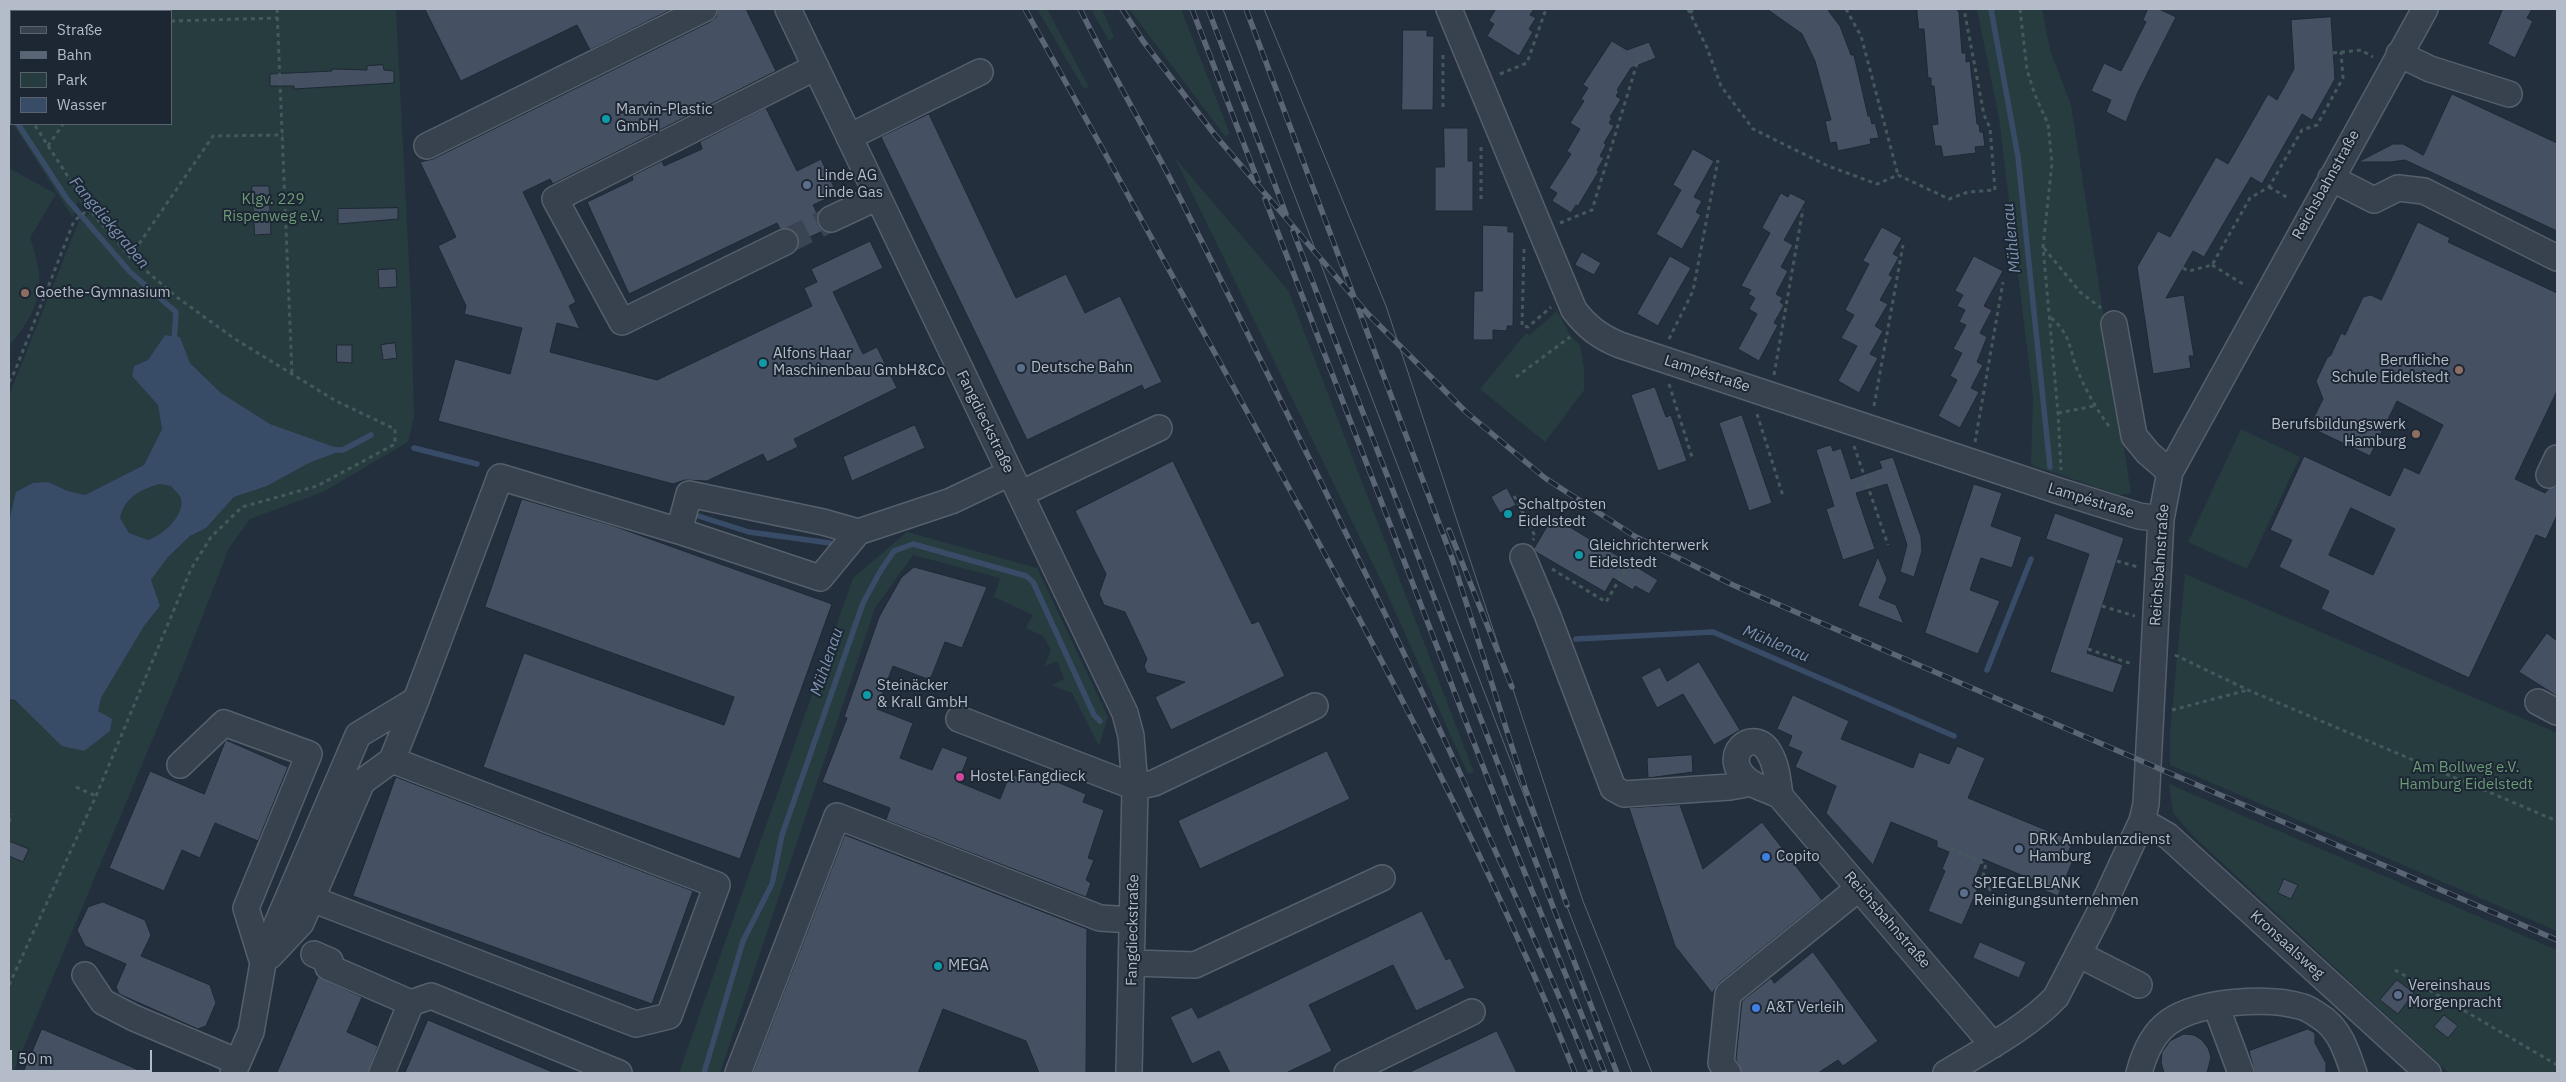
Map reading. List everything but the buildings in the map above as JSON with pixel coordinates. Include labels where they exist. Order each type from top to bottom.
[{"type":"street","points":[[427,146],[704,9]]},
{"type":"street","name":"Fangdieckstraße","points":[[788,9],[1124,713],[1131,736],[1135,788],[1130,1073]]},
{"type":"street","name":"Lampéstraße","points":[[1449,9],[1574,310],[1588,328],[1620,345],[2056,490],[2139,516],[2161,518]]},
{"type":"street","name":"Reichsbahnstraße","points":[[1946,1073],[1993,1044],[2048,1006],[2056,997],[2142,821],[2148,775],[2161,518],[2170,472],[2425,9]]},
{"type":"street","points":[[2399,54],[2430,69],[2509,94]]},
{"type":"street","points":[[786,242],[622,322],[555,199],[816,67]]},
{"type":"street","points":[[849,137],[980,72]]},
{"type":"street","points":[[2331,178],[2374,200],[2398,188],[2424,191],[2557,258]]},
{"type":"street","points":[[831,219],[878,197]]},
{"type":"street","points":[[2114,324],[2134,436],[2148,453],[2170,472]]},
{"type":"street","points":[[263,963],[301,923],[362,782],[392,760],[500,477],[679,531],[820,578],[858,532],[951,501],[1015,484],[1159,428]]},
{"type":"street","points":[[679,531],[689,494],[823,522],[858,532]]},
{"type":"street","points":[[1523,558],[1613,788],[1624,794],[1730,787],[1752,783]]},
{"type":"street","points":[[85,975],[103,1002],[236,1068],[251,1032],[263,963],[358,735],[416,700]]},
{"type":"street","points":[[959,719],[1135,788],[1154,783],[1315,706]]},
{"type":"street","points":[[180,765],[224,723],[309,754],[246,908],[263,963]]},
{"type":"street","name":"Reichsbahnstraße","points":[[1780,796],[1770,752],[1762,744],[1751,742],[1741,745],[1736,752],[1737,764],[1743,774],[1752,783],[1780,796],[1993,1044]]},
{"type":"street","points":[[312,899],[636,1024],[670,1016],[717,885],[392,760]]},
{"type":"street","points":[[738,1073],[837,816],[1100,918],[1132,920]]},
{"type":"street","name":"Kronsaalsweg","points":[[2142,821],[2168,836],[2428,1073]]},
{"type":"street","points":[[1133,963],[1195,965],[1382,878]]},
{"type":"street","points":[[1728,1073],[1721,1063],[1728,994],[1859,888]]},
{"type":"street","points":[[314,954],[330,961],[328,967],[411,1003],[431,996],[619,1073]]},
{"type":"street","points":[[2078,954],[2139,985]]},
{"type":"street","points":[[2139,1073],[2143,1056],[2156,1034],[2169,1022],[2187,1012],[2231,1002],[2272,1001],[2304,1007],[2326,1021],[2341,1038],[2354,1073]]},
{"type":"street","points":[[382,1073],[411,1003]]},
{"type":"street","points":[[2216,1006],[2241,1073]]},
{"type":"street","points":[[1346,1073],[1472,1012]]},
{"type":"path","points":[[277,9],[292,374]]},
{"type":"path","points":[[1499,74],[1527,63],[1546,9]]},
{"type":"path","points":[[1688,9],[1707,48],[1720,86],[1753,129],[1828,166],[1877,184],[1898,175],[1949,199],[1968,192],[1995,190],[1990,128],[1984,115],[1964,9]]},
{"type":"path","points":[[1690,13],[1694,9]]},
{"type":"path","points":[[1846,9],[1861,36],[1898,175]]},
{"type":"path","points":[[2020,9],[2027,70],[2035,95],[2048,124],[2052,163],[2044,247],[2058,413],[2061,479]]},
{"type":"path","points":[[172,21],[278,18]]},
{"type":"path","points":[[2333,53],[2361,50],[2369,55]]},
{"type":"path","points":[[1443,52],[1443,107]]},
{"type":"path","points":[[2212,266],[2250,198],[2269,187],[2302,130],[2317,124],[2343,78],[2341,52]]},
{"type":"path","points":[[1552,227],[1592,210],[1639,58]]},
{"type":"path","points":[[9,985],[96,796],[191,569],[211,537],[242,507],[317,486],[395,444],[395,429],[336,401],[235,339],[178,298],[130,257],[89,209],[35,125]]},
{"type":"path","points":[[48,146],[62,125]]},
{"type":"path","points":[[130,257],[213,136],[283,135]]},
{"type":"path","points":[[1481,141],[1481,200]]},
{"type":"path","points":[[1665,347],[1692,291],[1718,160]]},
{"type":"path","points":[[2269,187],[2290,199]]},
{"type":"path","points":[[9,382],[74,221],[89,209]]},
{"type":"path","points":[[1773,383],[1804,209]]},
{"type":"path","points":[[1524,244],[1522,326],[1528,327],[1557,302]]},
{"type":"path","points":[[1873,416],[1903,244]]},
{"type":"path","points":[[2044,247],[2080,292],[2108,314],[2114,324]]},
{"type":"path","points":[[2183,268],[2189,271],[2212,266],[2243,284]]},
{"type":"path","points":[[1974,449],[2003,282]]},
{"type":"path","points":[[2051,318],[2066,333],[2073,359],[2094,406],[2112,430],[2134,436]]},
{"type":"path","points":[[1516,377],[1574,334]]},
{"type":"path","points":[[1668,381],[1692,456]]},
{"type":"path","points":[[2058,413],[2094,406]]},
{"type":"path","points":[[1756,411],[1783,496]]},
{"type":"path","points":[[1853,443],[1888,545]]},
{"type":"path","points":[[1514,496],[1535,536],[1523,558]]},
{"type":"path","points":[[2117,561],[2139,568]]},
{"type":"path","points":[[1550,568],[1606,602],[1625,570]]},
{"type":"path","points":[[2102,606],[2136,616]]},
{"type":"path","points":[[2088,649],[2113,660],[2134,665]]},
{"type":"path","points":[[2172,654],[2248,690],[2557,822]]},
{"type":"path","points":[[2167,711],[2248,690]]},
{"type":"path","points":[[76,787],[96,796]]},
{"type":"path","points":[[9,822],[12,814]]},
{"type":"path","points":[[1952,847],[1951,849],[1986,864],[1983,876],[1998,905]]},
{"type":"path","points":[[2395,970],[2557,1065]]},
{"type":"green space","name":"Klgv. 229 Rispenweg e.V.","points":[[9,9],[396,9],[411,303],[414,417],[408,442],[323,492],[250,519],[229,548],[182,669],[13,1073],[9,1073],[9,699],[100,738],[110,731],[98,711],[101,698],[144,626],[160,607],[151,580],[168,557],[190,536],[206,528],[234,497],[267,486],[309,463],[342,450],[270,424],[221,393],[190,363],[180,337],[165,335],[148,360],[134,366],[132,376],[158,405],[162,429],[144,465],[85,495],[68,491],[48,482],[9,522],[9,395],[79,221],[89,214],[78,201],[73,218],[14,125],[172,125],[172,10],[10,10],[10,120]]},
{"type":"green space","points":[[1037,9],[1047,9],[1089,87],[1084,89]]},
{"type":"green space","points":[[1091,9],[1102,9],[1114,37],[1109,41]]},
{"type":"green space","points":[[1129,9],[1181,9],[1230,134],[1225,136]]},
{"type":"green space","points":[[1977,9],[2042,9],[2050,50],[2071,105],[2131,493],[2119,495],[2031,465],[2033,397],[1999,118]]},
{"type":"green space","points":[[1175,158],[1288,290],[1474,772],[1468,774],[1385,589]]},
{"type":"green space","points":[[9,168],[56,194],[30,238],[38,269],[39,283],[34,308],[28,320],[9,346]]},
{"type":"green space","points":[[1557,311],[1571,336],[1580,345],[1584,368],[1584,390],[1545,442],[1480,389],[1526,333],[1530,335]]},
{"type":"green space","points":[[2241,429],[2300,457],[2247,569],[2188,542]]},
{"type":"green space","points":[[159,484],[171,486],[180,497],[182,505],[176,518],[160,534],[149,540],[129,533],[120,519],[129,500],[139,492]]},
{"type":"green space","points":[[907,532],[1037,568],[1108,717],[1099,746],[1072,693],[1052,685],[1064,679],[1057,661],[1044,667],[1051,650],[1043,636],[1026,628],[1033,615],[994,597],[1000,578],[913,555],[875,608],[720,1073],[679,1073],[853,578]]},
{"type":"green space","name":"Am Bollweg e.V. Hamburg Eidelstedt","points":[[2185,574],[2557,733],[2557,931],[2170,765],[2170,733]]},
{"type":"green space","points":[[2169,784],[2557,950],[2557,1073],[2449,1073],[2192,835],[2173,813]]},
{"type":"water","points":[[165,335],[180,337],[190,363],[221,393],[270,424],[343,450],[309,463],[267,486],[234,497],[206,528],[190,536],[168,557],[151,580],[160,606],[144,626],[101,698],[98,711],[112,719],[110,731],[84,751],[62,746],[15,700],[9,699],[9,522],[16,492],[33,483],[48,482],[68,491],[85,495],[144,465],[162,429],[158,405],[132,376],[134,366],[148,360]],"holes":[[[159,484],[171,486],[181,499],[179,512],[171,524],[148,540],[129,533],[120,518],[129,500],[139,492]]]},
{"type":"waterway","name":"Mühlenau","points":[[1991,9],[2018,157],[2050,467]]},
{"type":"waterway","name":"Fangdiekgraben","points":[[19,125],[67,199],[130,272],[176,312],[174,343]]},
{"type":"waterway","name":"Fangdiekgraben","points":[[335,450],[343,450],[371,435]]},
{"type":"waterway","name":"Fangdiekgraben","points":[[414,448],[477,464]]},
{"type":"waterway","name":"Fangdiekgraben","points":[[692,514],[749,532],[830,543]]},
{"type":"waterway","name":"Mühlenau","points":[[704,1073],[743,941],[772,884],[782,835],[863,603],[894,551],[913,544],[1026,576],[1033,582],[1094,715],[1100,721]]},
{"type":"waterway","name":"Mühlenau","points":[[1987,670],[2031,559]]},
{"type":"waterway","name":"Mühlenau","points":[[1576,639],[1713,632],[1954,736]]},
{"type":"tunnel","points":[[785,242],[831,219]]},
{"type":"tram line","points":[[1223,9],[1632,1073]]},
{"type":"tram line","points":[[1264,9],[1386,306],[1583,901],[1652,1073]]},
{"type":"railway","points":[[1025,9],[1272,457],[1394,684],[1508,916],[1575,1073]]},
{"type":"railway","points":[[1080,9],[1175,188],[1346,533],[1448,747],[1545,964],[1591,1073]]},
{"type":"railway","points":[[1122,9],[1143,41],[1215,135],[1368,314],[1466,412],[1545,478],[1636,537],[1733,585],[2557,940]]},
{"type":"railway","points":[[1192,9],[1258,181]]},
{"type":"railway","points":[[1208,9],[1286,214]]},
{"type":"railway","points":[[1246,9],[1452,558],[1526,791],[1567,905]]},
{"type":"railway","points":[[1265,199],[1504,821],[1605,1073]]},
{"type":"railway","points":[[1293,231],[1617,1073]]},
{"type":"railway","points":[[1449,530],[1512,687]]},
{"type":"place","name":"Marvin-Plastic GmbH","points":[[606,119]]},
{"type":"place","name":"Linde AG Linde Gas","points":[[807,185]]},
{"type":"place","name":"Goethe-Gymnasium","points":[[25,293]]},
{"type":"place","name":"Alfons Haar Maschinenbau GmbH&Co","points":[[763,363]]},
{"type":"place","name":"Deutsche Bahn","points":[[1021,368]]},
{"type":"place","name":"Berufliche Schule Eidelstedt","points":[[2459,370]]},
{"type":"place","name":"Berufsbildungswerk Hamburg","points":[[2416,434]]},
{"type":"place","name":"Schaltposten Eidelstedt","points":[[1508,514]]},
{"type":"place","name":"Gleichrichterwerk Eidelstedt","points":[[1579,555]]},
{"type":"place","name":"Steinäcker & Krall GmbH","points":[[867,695]]},
{"type":"place","name":"Hostel Fangdieck","points":[[960,777]]},
{"type":"place","name":"DRK Ambulanzdienst Hamburg","points":[[2019,849]]},
{"type":"place","name":"Copito","points":[[1766,857]]},
{"type":"place","name":"SPIEGELBLANK Reinigungsunternehmen","points":[[1964,893]]},
{"type":"place","name":"MEGA","points":[[938,966]]},
{"type":"place","name":"Vereinshaus Morgenpracht","points":[[2398,995]]},
{"type":"place","name":"A&T Verleih","points":[[1756,1008]]}]
